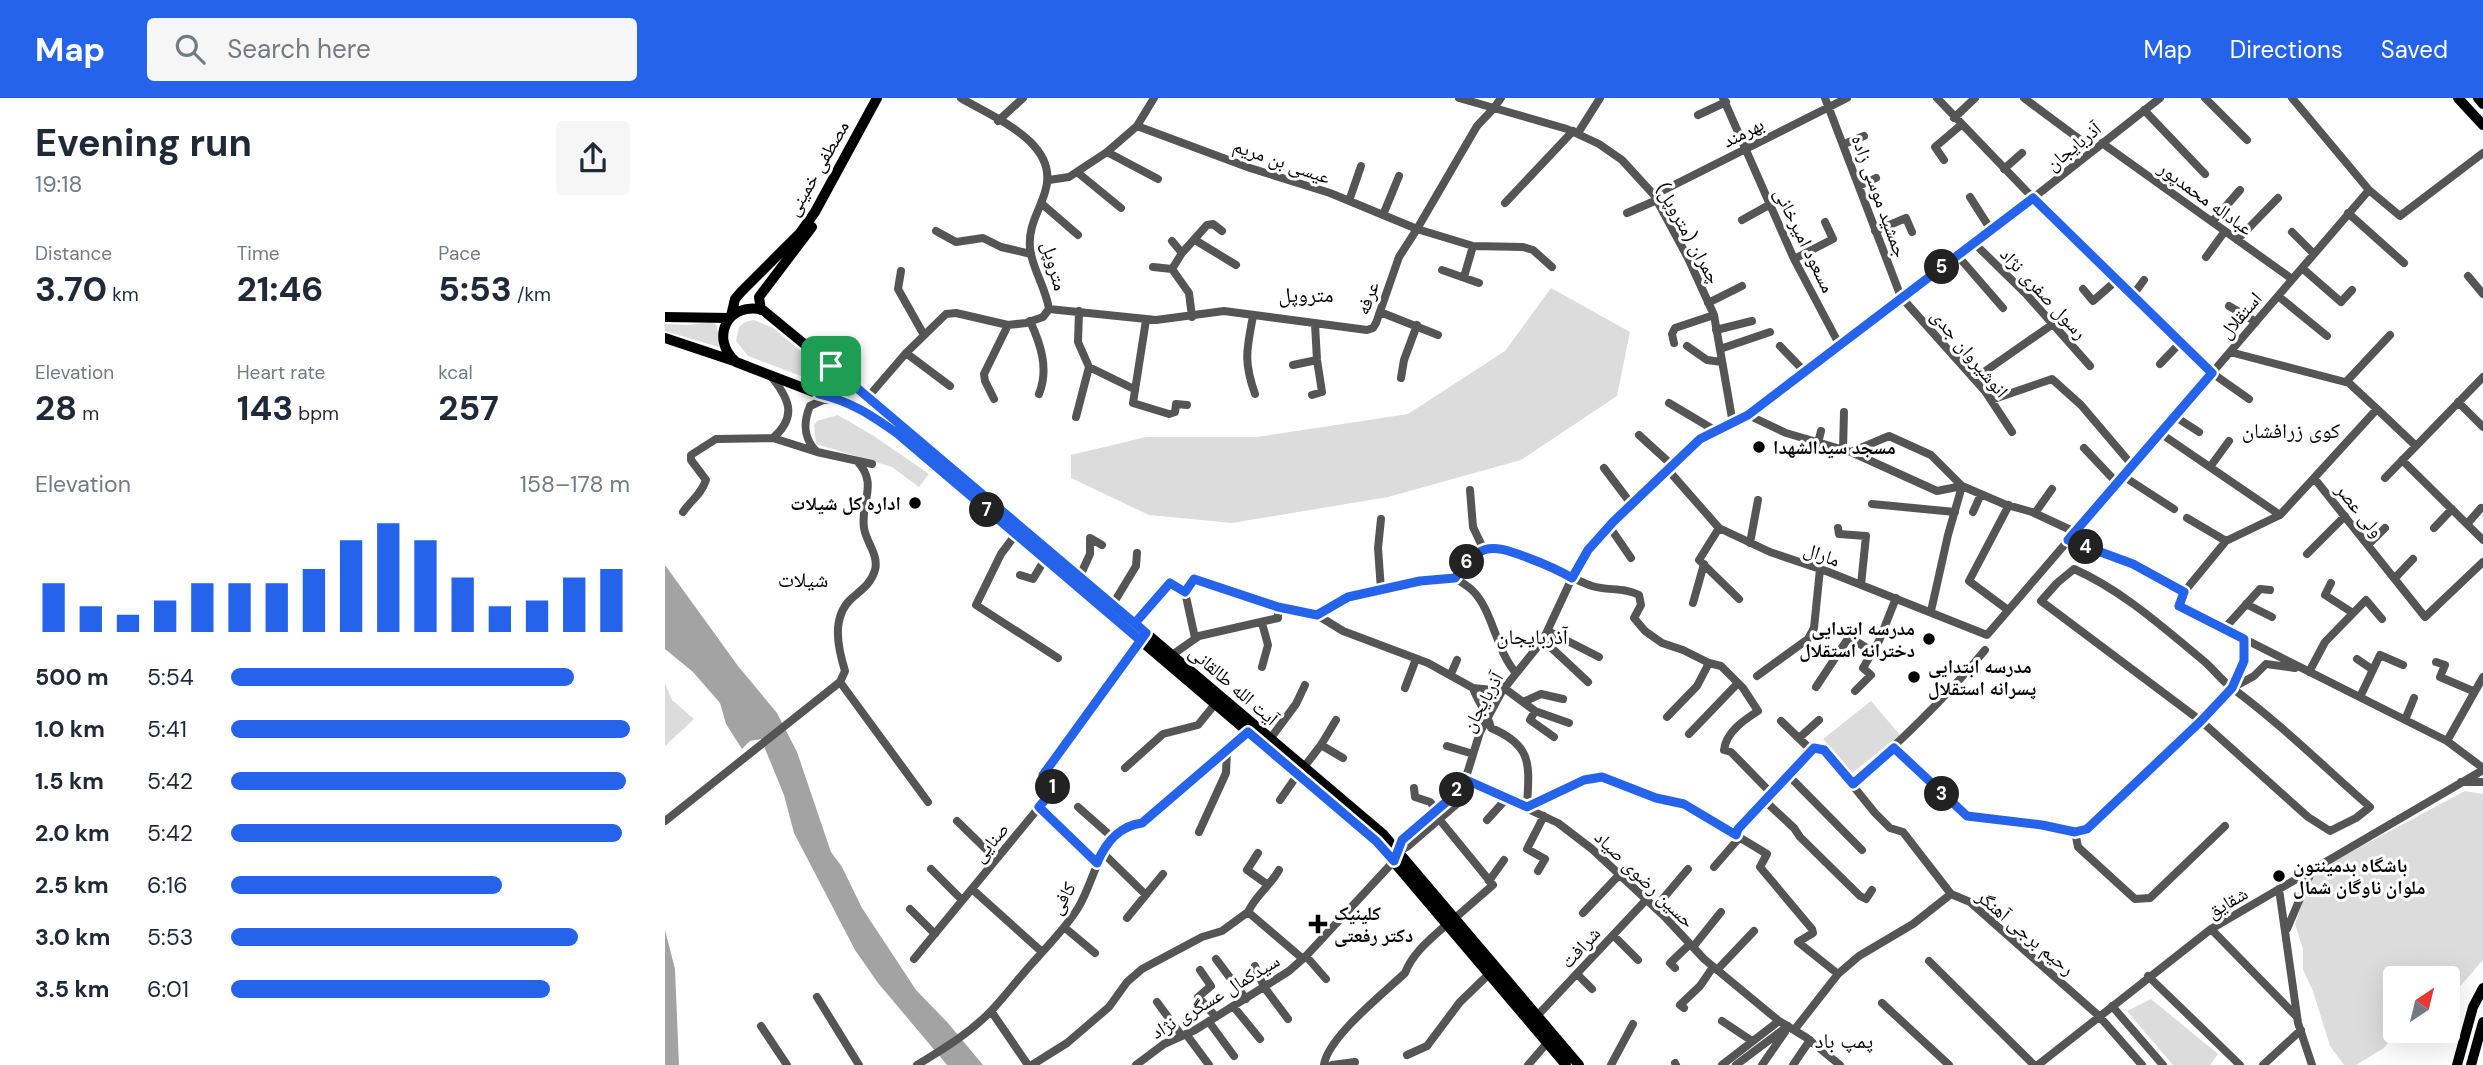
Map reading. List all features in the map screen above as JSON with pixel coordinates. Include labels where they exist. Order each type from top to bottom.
[{"type":"main road","name":"مصطفی خمینی","points":[[730,317],[735,299],[785,249],[815,212],[877,98]]},
{"type":"main road","name":"مصطفی خمینی","points":[[759,297],[814,224],[884,98]]},
{"type":"main road","points":[[2458,98],[2483,125]]},
{"type":"main road","points":[[2478,98],[2483,104]]},
{"type":"main road","points":[[665,317],[730,317],[749,308],[761,310],[759,297],[753,299],[745,291],[747,285]]},
{"type":"main road","name":"آیت الله طالقانی","points":[[761,310],[770,314],[1113,604],[1135,623],[1143,637],[1172,655],[1270,738],[1301,771]]},
{"type":"main road","points":[[730,317],[724,330],[724,345],[736,362]]},
{"type":"main road","name":"آیت الله طالقانی","points":[[665,338],[819,394],[844,400],[898,434],[1045,559],[1143,637],[1248,732],[1383,834],[1396,856],[1451,921],[1579,1065]]},
{"type":"main road","points":[[819,394],[827,392],[835,382],[831,366]]},
{"type":"main road","points":[[852,384],[846,386],[845,392],[856,406]]},
{"type":"main road","name":"آیت الله طالقانی","points":[[1451,921],[1489,974],[1566,1065]]},
{"type":"main road","points":[[2457,1065],[2473,1007],[2483,988]]},
{"type":"main road","points":[[2471,1065],[2483,1022]]},
{"type":"street","points":[[961,98],[1037,147],[1046,161],[1049,180],[1069,177],[1107,152],[1137,127],[1154,98]]},
{"type":"street","points":[[998,121],[1023,98]]},
{"type":"street","name":"چمران (متروپل)","points":[[1459,98],[1575,132],[1599,144],[1622,160],[1655,197],[1714,315],[1733,424]]},
{"type":"street","points":[[1494,108],[1501,98]]},
{"type":"street","points":[[1505,204],[1575,132],[1600,98]]},
{"type":"street","name":"بهرمند","points":[[1627,213],[1827,102],[1847,98]]},
{"type":"street","points":[[1937,98],[2004,169],[2212,373],[2249,399]]},
{"type":"street","points":[[1954,118],[1975,98]]},
{"type":"street","points":[[2024,98],[2094,149]]},
{"type":"street","name":"آذربایجان","points":[[1438,815],[1458,803],[1473,754],[1503,689],[1543,640],[1588,550],[1609,526],[1700,439],[1748,415],[2160,98]]},
{"type":"street","points":[[2206,98],[2247,140]]},
{"type":"street","points":[[2292,98],[2369,190],[2400,216],[2483,153]]},
{"type":"street","points":[[1698,115],[1724,100]]},
{"type":"street","name":"مسعود امیرخانی","points":[[1724,100],[1794,259],[1839,344]]},
{"type":"street","name":"جمشید موسی زاده","points":[[1827,102],[1901,297]]},
{"type":"street","name":"عرفه","points":[[1049,309],[1146,320],[1192,317],[1224,311],[1367,330],[1373,328],[1399,257],[1477,126],[1494,108]]},
{"type":"street","points":[[2144,110],[2205,174]]},
{"type":"street","points":[[1944,160],[1935,147],[1961,125]]},
{"type":"street","name":"عیسی بن مریم","points":[[1137,127],[1349,201],[1417,229]]},
{"type":"street","points":[[1844,144],[1864,136]]},
{"type":"street","name":"عباداله محمدپور","points":[[2102,143],[2293,279]]},
{"type":"street","points":[[1107,152],[1158,179]]},
{"type":"street","points":[[2004,169],[2022,153]]},
{"type":"street","points":[[1349,201],[1361,166]]},
{"type":"street","points":[[1077,172],[1121,208]]},
{"type":"street","points":[[1383,215],[1399,176]]},
{"type":"street","points":[[1859,186],[1876,178]]},
{"type":"street","name":"متروپل","points":[[868,397],[906,353],[946,314],[1008,325],[1043,317],[1049,309],[1047,294],[1031,254],[1031,227],[1049,180]]},
{"type":"street","points":[[2213,221],[2240,190]]},
{"type":"street","name":"استقلال","points":[[1987,635],[2369,190]]},
{"type":"street","points":[[1970,197],[1991,230]]},
{"type":"street","points":[[2238,240],[2278,198]]},
{"type":"street","points":[[1041,203],[1078,235]]},
{"type":"street","points":[[1742,220],[1769,205]]},
{"type":"street","points":[[2349,213],[2405,263]]},
{"type":"street","points":[[1875,231],[1906,218],[1912,232]]},
{"type":"street","points":[[1794,259],[1833,239],[1825,222]]},
{"type":"street","points":[[1172,269],[1182,253],[1210,224],[1222,230]]},
{"type":"street","points":[[1417,229],[1473,246],[1523,247],[1533,250],[1552,267]]},
{"type":"street","points":[[2206,257],[2225,230]]},
{"type":"street","points":[[936,231],[956,242],[983,238],[1001,247],[1031,254]]},
{"type":"street","points":[[2292,233],[2314,254]]},
{"type":"street","points":[[1195,240],[1236,265]]},
{"type":"street","points":[[1172,241],[1182,253]]},
{"type":"street","name":"رسول صفری نژاد","points":[[1974,243],[2090,366]]},
{"type":"street","points":[[1464,277],[1473,246]]},
{"type":"street","points":[[1957,256],[2003,308]]},
{"type":"street","points":[[1153,267],[1172,269],[1189,293],[1192,317]]},
{"type":"street","points":[[2302,268],[2341,302],[2352,290]]},
{"type":"street","points":[[1442,270],[1479,283]]},
{"type":"street","points":[[901,271],[898,289],[924,335]]},
{"type":"street","points":[[2468,276],[2483,294]]},
{"type":"street","points":[[2083,289],[2093,301],[2117,280]]},
{"type":"street","points":[[2133,295],[2144,280]]},
{"type":"street","points":[[1708,303],[1742,286]]},
{"type":"street","points":[[2278,296],[2326,336]]},
{"type":"street","name":"انوشیروان جدی","points":[[1901,297],[1974,379],[2012,432]]},
{"type":"street","points":[[2229,306],[2256,321]]},
{"type":"street","points":[[1076,417],[1089,367],[1079,342],[1079,312]]},
{"type":"street","points":[[1380,312],[1438,335]]},
{"type":"street","points":[[1674,343],[1672,334],[1675,328],[1714,315]]},
{"type":"street","points":[[1253,316],[1245,355],[1246,368],[1255,394]]},
{"type":"street","points":[[1146,320],[1132,400],[1136,404],[1170,414],[1175,412],[1176,404],[1187,405]]},
{"type":"street","points":[[1030,321],[1042,358],[1042,385],[1039,394]]},
{"type":"street","points":[[1716,330],[1752,321]]},
{"type":"street","points":[[1312,396],[1322,392],[1315,324]]},
{"type":"street","points":[[1974,379],[2053,324]]},
{"type":"street","points":[[994,399],[984,373],[1008,325]]},
{"type":"street","points":[[1401,378],[1404,360],[1417,325]]},
{"type":"street","points":[[1720,349],[1770,332]]},
{"type":"street","points":[[2346,382],[2390,335]]},
{"type":"street","points":[[2160,364],[2181,342]]},
{"type":"street","points":[[1687,346],[1707,360],[1722,362]]},
{"type":"street","points":[[1780,346],[1804,371]]},
{"type":"street","points":[[2230,352],[2346,382],[2416,446]]},
{"type":"street","points":[[906,353],[950,386]]},
{"type":"street","points":[[1293,365],[1317,360]]},
{"type":"street","points":[[1089,367],[1134,389]]},
{"type":"street","points":[[770,375],[786,398],[789,409],[785,425],[773,438]]},
{"type":"street","points":[[2385,478],[2483,377]]},
{"type":"street","points":[[1991,400],[2052,379],[2081,405],[2132,465]]},
{"type":"street","points":[[817,452],[805,433],[806,416],[810,406],[823,400],[844,400]]},
{"type":"street","points":[[2458,402],[2483,427]]},
{"type":"street","points":[[1669,403],[1716,431]]},
{"type":"street","name":"ولی عصر","points":[[2377,409],[2314,478],[2425,617],[2474,570]]},
{"type":"street","points":[[1844,412],[1847,451]]},
{"type":"street","points":[[1748,415],[1786,433],[1847,451],[1937,491],[1962,486]]},
{"type":"street","points":[[2174,416],[2199,432]]},
{"type":"street","points":[[1818,443],[1821,431]]},
{"type":"street","points":[[2160,433],[2280,515]]},
{"type":"street","name":"مارال","points":[[1639,435],[1719,528],[1770,552],[1931,611],[1987,635]]},
{"type":"street","points":[[1847,451],[1889,436],[1931,455],[1962,486],[2035,513],[2075,532]]},
{"type":"street","points":[[683,512],[689,502],[698,497],[706,480],[691,460],[691,455],[716,439],[773,438],[817,452],[872,464]]},
{"type":"street","points":[[2210,467],[2229,442]]},
{"type":"street","points":[[2084,448],[2120,480],[2174,509]]},
{"type":"street","points":[[2402,460],[2483,540]]},
{"type":"street","points":[[665,821],[840,682],[845,671],[837,639],[842,610],[853,596],[866,587],[874,575],[876,564],[864,525],[869,479],[857,461]]},
{"type":"street","points":[[1604,468],[1632,505]]},
{"type":"street","points":[[2314,478],[2280,515],[2226,541],[2184,592],[2179,606],[2447,741],[2483,769]]},
{"type":"street","points":[[1931,611],[1962,486]]},
{"type":"street","points":[[2035,513],[2052,489]]},
{"type":"street","points":[[1470,491],[1473,527],[1484,550]]},
{"type":"street","points":[[1973,512],[1981,494]]},
{"type":"street","points":[[1750,543],[1758,499]]},
{"type":"street","points":[[1872,504],[1955,512]]},
{"type":"street","points":[[2008,610],[1969,581],[2009,505]]},
{"type":"street","points":[[2467,524],[2481,508]]},
{"type":"street","points":[[2434,527],[2452,509]]},
{"type":"street","points":[[2307,554],[2345,516]]},
{"type":"street","points":[[2187,518],[2226,541]]},
{"type":"street","points":[[1381,519],[1377,548],[1381,590]]},
{"type":"street","points":[[1609,526],[1631,558]]},
{"type":"street","points":[[1719,528],[1699,560],[1739,599]]},
{"type":"street","points":[[1837,528],[1839,534],[1866,536],[1861,585]]},
{"type":"street","points":[[2368,545],[2385,528]]},
{"type":"street","points":[[1016,534],[1002,554],[976,605],[1058,658]]},
{"type":"street","points":[[1080,576],[1090,554],[1090,538],[1102,545]]},
{"type":"street","points":[[2068,540],[2133,564],[2184,592]]},
{"type":"street","points":[[1455,578],[1467,562],[1492,547],[1550,566],[1572,578],[1609,590],[1628,589],[1639,595],[1641,606],[1634,618],[1645,631],[1661,643],[1721,666],[1758,710],[1733,731],[1724,750],[1731,752],[1770,792]]},
{"type":"street","points":[[1113,604],[1136,566],[1137,553]]},
{"type":"street","points":[[1020,575],[1033,579],[1045,559]]},
{"type":"street","points":[[2395,578],[2413,559]]},
{"type":"street","points":[[2483,562],[2474,570],[2483,577]]},
{"type":"street","points":[[1693,603],[1703,564]]},
{"type":"street","points":[[1757,676],[1808,639],[1814,628],[1820,569]]},
{"type":"street","points":[[2074,569],[2088,575],[2161,627],[2232,688],[2266,713],[2370,807],[2357,818],[2330,831],[2320,826],[2201,721],[2041,601],[2074,569]]},
{"type":"street","points":[[1317,615],[1348,597],[1420,581],[1455,578],[1474,592],[1495,632],[1507,663],[1516,673]]},
{"type":"street","points":[[1185,592],[1194,579],[1278,607],[1317,615],[1343,631],[1451,674],[1473,688],[1503,689],[1535,711],[1569,723]]},
{"type":"street","points":[[1135,623],[1170,583],[1185,592],[1195,638]]},
{"type":"street","points":[[2331,583],[2325,595],[2353,613]]},
{"type":"street","points":[[2224,629],[2260,589],[2270,590]]},
{"type":"street","points":[[1855,691],[1871,675],[1863,667],[1873,652],[1896,598]]},
{"type":"street","points":[[2306,670],[2325,642],[2366,600],[2382,619]]},
{"type":"street","points":[[2246,604],[2272,617]]},
{"type":"street","points":[[1172,655],[1195,638],[1278,618],[1278,607]]},
{"type":"street","points":[[1262,623],[1268,645],[1262,667]]},
{"type":"street","points":[[1548,631],[1599,657]]},
{"type":"street","name":"صنایی","points":[[914,959],[1055,788],[1043,775],[1143,637]]},
{"type":"street","points":[[1816,687],[1849,637],[1873,652]]},
{"type":"street","points":[[2232,688],[2244,661],[2244,639]]},
{"type":"street","points":[[1543,640],[1587,682]]},
{"type":"street","points":[[1853,784],[1894,748],[1985,650]]},
{"type":"street","points":[[2360,697],[2380,655],[2403,665]]},
{"type":"street","points":[[1405,688],[1416,659]]},
{"type":"street","points":[[1451,674],[1457,660]]},
{"type":"street","points":[[2357,660],[2373,670]]},
{"type":"street","points":[[2436,662],[2445,665],[2440,677],[2473,691]]},
{"type":"street","points":[[1667,717],[1697,686],[1709,663]]},
{"type":"street","points":[[1894,748],[1967,816],[2075,832],[2087,829],[2232,688],[2254,676],[2266,664],[2306,670]]},
{"type":"street","points":[[2447,741],[2483,677]]},
{"type":"street","points":[[840,682],[928,802]]},
{"type":"street","points":[[1689,734],[1738,683]]},
{"type":"street","points":[[1270,738],[1296,704],[1305,685]]},
{"type":"street","points":[[1473,688],[1478,702],[1489,716],[1491,728],[1518,744],[1525,753],[1530,777],[1527,807]]},
{"type":"street","points":[[1523,702],[1541,694],[1563,699]]},
{"type":"street","points":[[2406,720],[2414,698]]},
{"type":"street","points":[[1125,768],[1163,734],[1198,724],[1215,704]]},
{"type":"street","points":[[1535,711],[1530,720],[1554,737]]},
{"type":"street","points":[[1280,800],[1336,720]]},
{"type":"street","points":[[1799,738],[1819,720]]},
{"type":"street","name":"رحیم برجی آهنگر","points":[[1781,721],[1811,750],[1824,750],[1882,820],[1890,828],[1903,832],[1951,894],[1970,902],[2099,1016],[2142,1065]]},
{"type":"street","name":"کافی","points":[[917,1065],[967,1033],[992,1011],[1079,908],[1102,852],[1112,838],[1129,825],[1142,823],[1248,732]]},
{"type":"street","points":[[1321,745],[1343,758]]},
{"type":"street","points":[[1447,746],[1473,754]]},
{"type":"street","points":[[1199,832],[1226,773],[1227,750]]},
{"type":"street","points":[[1714,867],[1738,836],[1738,829],[1811,750]]},
{"type":"street","name":"شقایق","points":[[2036,1065],[2211,929],[2483,769]]},
{"type":"street","points":[[1788,775],[1862,850]]},
{"type":"street","points":[[1527,807],[1584,780],[1602,777],[1656,798],[1684,804],[1767,854],[1760,867],[1812,929],[1813,933],[1798,942],[1838,974]]},
{"type":"street","name":"حسین رضوی صیاد","points":[[1464,779],[1558,823],[1592,849],[1715,969],[1779,1021],[1810,1040],[1840,1065]]},
{"type":"street","points":[[2458,783],[2483,782]]},
{"type":"street","points":[[1324,1065],[1325,1057],[1346,1029],[1405,973],[1420,949],[1493,885],[1430,802],[1415,797],[1414,788]]},
{"type":"street","points":[[1487,820],[1507,798]]},
{"type":"street","points":[[1764,800],[1860,896],[1866,899],[1872,890]]},
{"type":"street","points":[[1039,807],[1097,863]]},
{"type":"street","points":[[1078,807],[1112,838]]},
{"type":"street","name":"سیدکمال عسگری نژاد","points":[[1136,1065],[1164,1044],[1212,1019],[1289,971],[1438,815]]},
{"type":"street","points":[[1538,871],[1545,859],[1527,849],[1544,816]]},
{"type":"street","points":[[957,821],[996,859]]},
{"type":"street","points":[[2075,832],[2078,847],[2135,899],[2150,898],[2225,826]]},
{"type":"street","points":[[1102,852],[1146,895]]},
{"type":"street","points":[[1258,853],[1247,870],[1268,885]]},
{"type":"street","points":[[1489,881],[1504,860]]},
{"type":"street","points":[[2285,932],[2313,868]]},
{"type":"street","points":[[932,869],[962,900]]},
{"type":"street","points":[[1655,908],[1688,869]]},
{"type":"street","points":[[992,1011],[1030,1065],[1067,1043],[1109,1007],[1126,982],[1142,969],[1202,937],[1222,931],[1248,912],[1253,901],[1279,870]]},
{"type":"street","points":[[1127,918],[1163,874]]},
{"type":"street","points":[[1583,913],[1619,875]]},
{"type":"street","points":[[972,889],[1042,952]]},
{"type":"street","points":[[2280,889],[2298,1017],[2312,1065]]},
{"type":"street","points":[[1762,1065],[1805,1013],[1817,1004],[1838,974],[1859,956],[1913,923],[1951,894]]},
{"type":"street","name":"شرافت","points":[[1538,1016],[1646,900]]},
{"type":"street","points":[[910,908],[935,934]]},
{"type":"street","points":[[1248,912],[1305,957],[1326,979]]},
{"type":"street","points":[[1675,968],[1670,963],[1691,946],[1721,912]]},
{"type":"street","points":[[1064,927],[1095,953]]},
{"type":"street","points":[[2211,929],[2298,1017]]},
{"type":"street","points":[[1684,1008],[1680,1005],[1754,931]]},
{"type":"street","points":[[1613,936],[1638,960]]},
{"type":"street","points":[[1216,958],[1246,999]]},
{"type":"street","points":[[1929,961],[2036,1065]]},
{"type":"street","points":[[1255,966],[1264,987],[1288,1019]]},
{"type":"street","points":[[1200,970],[1211,986],[1198,997],[1234,1056]]},
{"type":"street","points":[[1407,1055],[1427,1046],[1460,1002],[1489,974]]},
{"type":"street","points":[[1577,974],[1592,989]]},
{"type":"street","points":[[2148,976],[2240,1065]]},
{"type":"street","points":[[817,997],[859,1065]]},
{"type":"street","points":[[1157,1002],[1209,1065]]},
{"type":"street","points":[[1882,1003],[1949,1065]]},
{"type":"street","points":[[1233,1006],[1261,1039]]},
{"type":"street","points":[[2112,1006],[2163,1065]]},
{"type":"street","points":[[1722,1021],[1752,1041]]},
{"type":"street","points":[[1722,1065],[1779,1021]]},
{"type":"street","points":[[1611,1065],[1633,1024]]},
{"type":"street","points":[[761,1026],[787,1065]]},
{"type":"street","points":[[1736,1065],[1792,1028]]},
{"type":"street","points":[[2263,1065],[2301,1030]]},
{"type":"street","points":[[1793,1065],[1810,1040]]},
{"type":"street","points":[[1528,1065],[1547,1043]]},
{"type":"street","points":[[1332,1065],[1355,1062]]},
{"type":"shaded area","points":[[1551,288],[1630,332],[1617,396],[1521,460],[1388,497],[1232,523],[1149,515],[1071,478],[1071,455],[1146,437],[1257,437],[1408,414],[1505,351]]},
{"type":"shaded area","points":[[754,320],[773,328],[823,369],[823,380],[817,382],[748,356],[736,341],[739,327]]},
{"type":"shaded area","points":[[665,324],[716,324],[722,348],[665,331]]},
{"type":"shaded area","points":[[838,415],[929,474],[919,487],[892,467],[816,444],[814,425],[817,421]]},
{"type":"shaded area","points":[[665,565],[738,666],[777,713],[797,752],[831,852],[842,867],[862,908],[916,990],[983,1065],[947,1065],[878,983],[855,950],[794,833],[784,795],[761,739],[750,741],[742,749],[726,724],[720,703],[693,672],[665,649]]},
{"type":"shaded area","points":[[665,683],[672,700],[694,719],[665,746]]},
{"type":"shaded area","points":[[1871,701],[1900,735],[1852,773],[1823,739]]},
{"type":"shaded area","points":[[2465,791],[2483,794],[2483,960],[2461,985],[2461,966],[2383,966],[2383,1043],[2388,1043],[2356,1065],[2344,1065],[2330,1046],[2313,991],[2303,970],[2303,949],[2295,924],[2313,872]]},
{"type":"shaded area","points":[[665,930],[675,969],[679,1065],[665,1065]]},
{"type":"shaded area","points":[[2151,999],[2218,1054],[2210,1065],[2173,1065],[2127,1011]]},
{"type":"place","name":"مسجد سیدالشهدا","points":[[1759,447]]},
{"type":"place","name":"اداره کل شیلات","points":[[915,503]]},
{"type":"place","name":"مدرسه ابتدایی دخترانه استقلال","points":[[1929,639]]},
{"type":"place","name":"مدرسه ابتدایی پسرانه استقلال","points":[[1914,677]]},
{"type":"place","name":"باشگاه بدمینتون ملوان ناوگان شمال","points":[[2279,876]]},
{"type":"place","name":"کلینیک دکتر رفعتی","points":[[1318,924]]},
{"type":"district","name":"متروپل","points":[[1306,295]]},
{"type":"district","name":"کوی زرافشان","points":[[2291,431]]},
{"type":"district","name":"شیلات","points":[[803,580]]},
{"type":"district","name":"آذربایجان","points":[[1532,637]]},
{"type":"district","name":"پمپ باد","points":[[1844,1041]]},
{"type":"route","points":[[831,366],[835,382],[827,392],[819,394],[856,406],[898,434],[1140,640],[1146,633],[1135,623],[1143,613],[1170,583],[1185,592],[1194,579],[1278,607],[1317,615],[1348,597],[1420,581],[1455,578],[1467,562],[1479,552],[1492,547],[1517,553],[1572,578],[1588,550],[1613,522],[1700,439],[1748,415],[2033,198],[2212,373],[2068,540],[2133,564],[2184,592],[2179,606],[2244,639],[2244,661],[2232,688],[2201,721],[2087,829],[2075,832],[1967,816],[1894,748],[1853,784],[1824,750],[1814,748],[1770,792],[1738,829],[1736,835],[1684,804],[1656,798],[1602,777],[1584,780],[1527,807],[1464,779],[1452,797],[1402,840],[1394,861],[1376,841],[1248,732],[1142,823],[1129,825],[1112,838],[1097,863],[1039,807],[1055,788],[1043,775],[1146,633],[831,366]]}]
